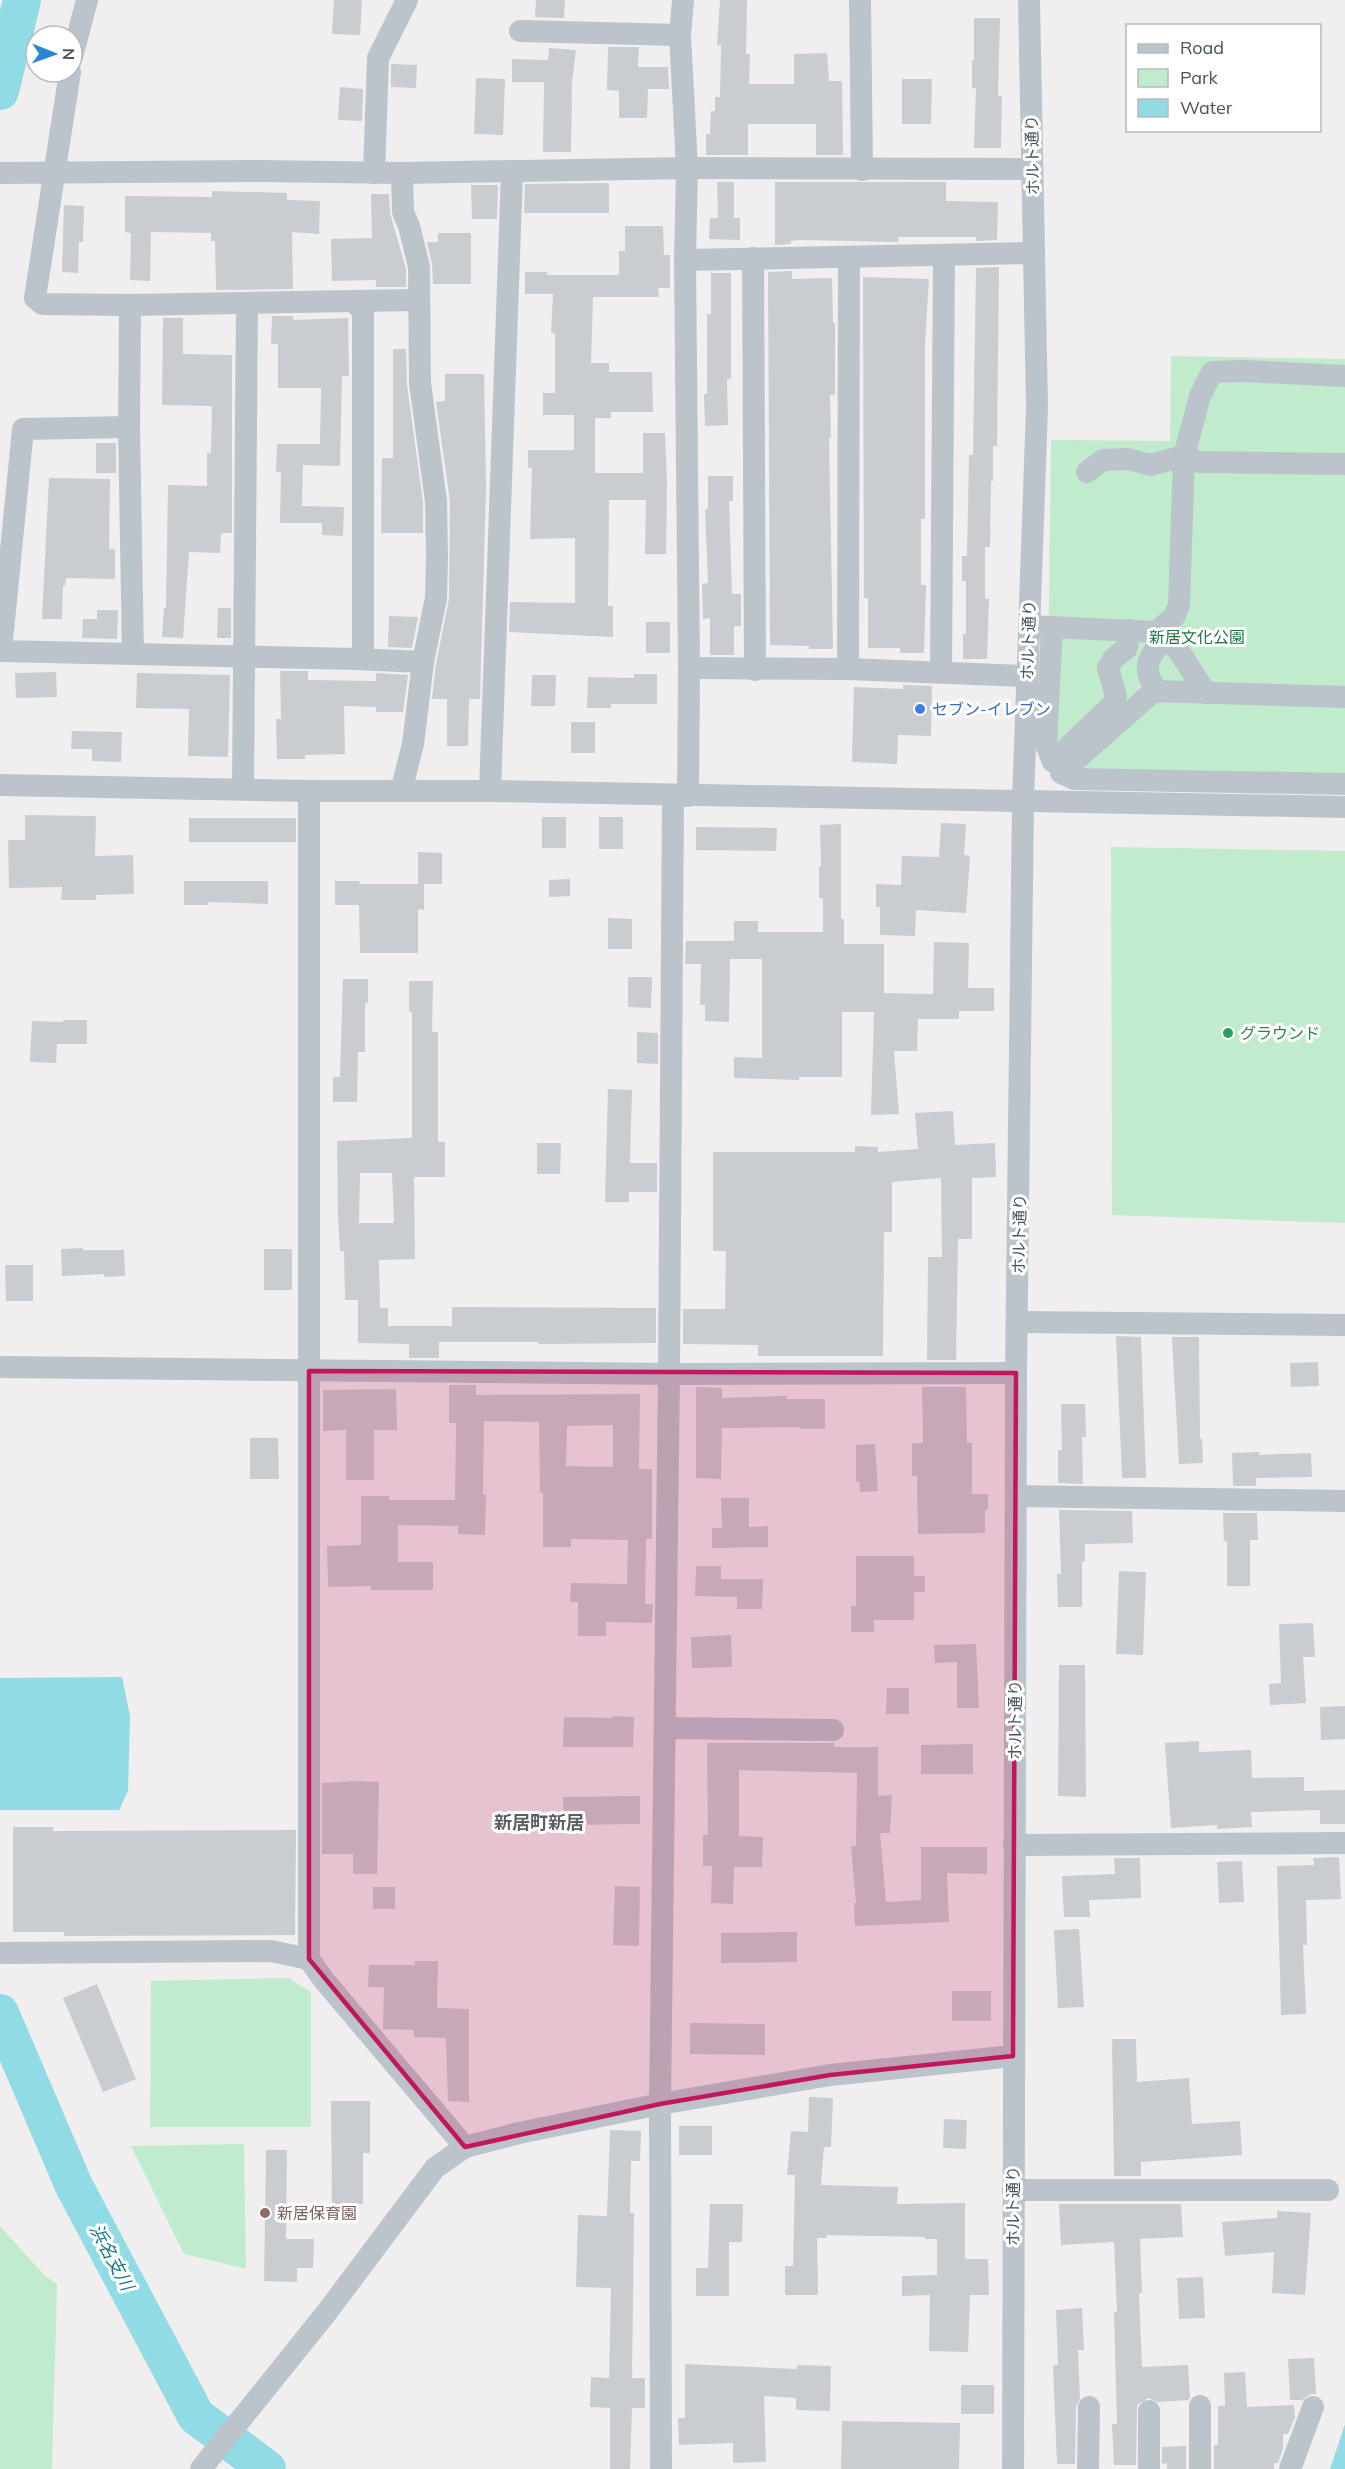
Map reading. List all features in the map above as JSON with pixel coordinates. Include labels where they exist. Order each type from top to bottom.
[{"type":"street","points":[[81,24],[87,0]]},
{"type":"street","points":[[374,173],[378,58],[407,0]]},
{"type":"street","points":[[661,2469],[660,2104],[669,1374],[681,796],[689,668],[685,260],[687,168],[680,35],[683,0]]},
{"type":"street","points":[[860,0],[862,170]]},
{"type":"street","name":"ホルト通り","points":[[1013,2469],[1016,1373],[1023,801],[1037,407],[1029,0]]},
{"type":"street","points":[[520,31],[680,35]]},
{"type":"street","points":[[68,84],[35,298],[42,304],[130,305],[419,300]]},
{"type":"street","points":[[1,173],[260,171],[402,173],[687,168],[1032,169]]},
{"type":"street","points":[[490,791],[512,172]]},
{"type":"street","points":[[401,791],[413,744],[423,662],[436,598],[437,556],[436,501],[420,383],[419,267],[409,226],[403,212],[402,173]]},
{"type":"street","points":[[685,260],[1034,253]]},
{"type":"street","points":[[941,672],[944,255]]},
{"type":"street","points":[[848,669],[849,257]]},
{"type":"street","points":[[753,258],[755,670]]},
{"type":"street","points":[[353,301],[363,311],[363,653],[355,659]]},
{"type":"street","points":[[243,789],[248,303]]},
{"type":"street","points":[[130,305],[129,427],[133,654]]},
{"type":"street","points":[[1058,767],[1154,692],[1148,661],[1159,635],[1174,616],[1179,605],[1184,456],[1200,396],[1212,372],[1244,371],[1345,376]]},
{"type":"street","points":[[129,427],[23,429],[0,651],[423,662]]},
{"type":"street","points":[[1086,472],[1103,460],[1128,459],[1150,465],[1184,456],[1200,462],[1345,464]]},
{"type":"street","points":[[1029,626],[1130,630],[1159,635],[1178,650],[1206,693]]},
{"type":"street","points":[[1052,627],[1046,744],[1058,767],[1074,779],[1345,784]]},
{"type":"street","points":[[1058,767],[1114,703],[1116,696],[1108,668],[1114,657],[1127,648],[1130,630]]},
{"type":"street","points":[[689,668],[848,669],[1027,676]]},
{"type":"street","points":[[1116,696],[1153,685],[1206,693],[1345,697]]},
{"type":"street","points":[[0,785],[309,791],[490,791],[1345,807]]},
{"type":"street","points":[[309,791],[309,1959],[323,1980],[465,2147]]},
{"type":"street","points":[[1018,1322],[1345,1325]]},
{"type":"street","points":[[0,1367],[669,1374],[1016,1373]]},
{"type":"street","points":[[1017,1496],[1345,1501]]},
{"type":"street","points":[[665,1728],[833,1730]]},
{"type":"street","points":[[1014,1845],[1345,1843]]},
{"type":"street","points":[[0,1953],[271,1951],[309,1959]]},
{"type":"street","points":[[201,2469],[327,2312],[435,2168],[465,2147],[519,2133],[660,2104],[830,2075],[1013,2056]]},
{"type":"street","points":[[1013,2190],[1328,2190]]},
{"type":"street","points":[[1200,2406],[1200,2469]]},
{"type":"street","points":[[1088,2469],[1089,2407]]},
{"type":"street","points":[[1290,2469],[1313,2407]]},
{"type":"street","points":[[1149,2411],[1149,2469]]},
{"type":"highlighted area","points":[[309,1371],[1016,1373],[1013,2056],[830,2075],[660,2104],[465,2147],[309,1959]]},
{"type":"green space","name":"新居文化公園","points":[[1171,356],[1345,359],[1345,787],[1047,768],[1051,440],[1170,441]]},
{"type":"green space","name":"グラウンド","points":[[1111,847],[1345,851],[1345,1223],[1112,1215]]},
{"type":"green space","points":[[288,1978],[311,1992],[311,2127],[150,2127],[151,1981]]},
{"type":"green space","points":[[244,2144],[246,2269],[184,2254],[131,2146]]},
{"type":"green space","points":[[0,2226],[44,2275],[57,2284],[52,2469],[0,2469]]},
{"type":"water","points":[[122,1677],[130,1716],[128,1791],[119,1810],[0,1810],[0,1678]]},
{"type":"water","points":[[1345,2424],[1345,2469],[1330,2469]]},
{"type":"building","points":[[334,0],[362,0],[360,35],[332,34]]},
{"type":"building","points":[[536,0],[565,0],[564,18],[535,17]]},
{"type":"building","points":[[720,0],[747,0],[746,54],[750,54],[749,84],[794,84],[794,54],[827,53],[829,81],[842,81],[843,155],[816,155],[816,124],[748,124],[748,155],[706,155],[706,134],[710,134],[711,111],[715,111],[715,97],[720,97],[721,45],[717,45]]},
{"type":"building","points":[[974,18],[1000,18],[998,96],[1002,96],[1001,148],[974,148],[976,88],[972,88],[972,60],[974,60]]},
{"type":"building","points":[[608,47],[639,47],[638,67],[668,67],[669,89],[648,89],[647,118],[619,118],[619,91],[607,90]]},
{"type":"building","points":[[549,48],[576,50],[572,82],[571,152],[543,152],[544,82],[512,82],[512,59],[548,60]]},
{"type":"building","points":[[391,64],[417,65],[416,88],[391,87]]},
{"type":"building","points":[[476,78],[505,79],[503,135],[474,134]]},
{"type":"building","points":[[902,79],[932,79],[931,124],[902,124]]},
{"type":"building","points":[[340,87],[363,89],[362,121],[338,120]]},
{"type":"building","points":[[717,182],[734,182],[734,218],[740,218],[740,240],[709,239],[710,218],[718,218]]},
{"type":"building","points":[[775,182],[946,182],[946,201],[998,202],[997,240],[976,241],[976,237],[898,237],[898,242],[798,240],[791,241],[791,244],[775,245]]},
{"type":"building","points":[[609,183],[609,213],[524,213],[525,184]]},
{"type":"building","points":[[471,185],[498,185],[497,219],[472,219]]},
{"type":"building","points":[[212,191],[287,193],[287,200],[320,201],[319,234],[292,232],[293,289],[216,290],[215,241],[211,241],[211,233],[151,232],[150,281],[130,280],[131,233],[125,232],[125,196],[212,197]]},
{"type":"building","points":[[371,194],[389,194],[390,213],[406,269],[406,287],[376,287],[376,280],[332,281],[331,239],[372,238]]},
{"type":"building","points":[[64,205],[84,206],[83,242],[79,242],[78,273],[62,272]]},
{"type":"building","points":[[625,226],[663,226],[664,255],[670,255],[670,288],[658,288],[659,297],[593,297],[591,363],[609,363],[609,372],[652,372],[653,412],[611,412],[611,418],[595,418],[595,473],[643,473],[643,433],[665,433],[666,554],[645,554],[646,500],[609,500],[608,606],[613,606],[613,637],[509,632],[510,602],[575,603],[575,538],[530,539],[532,468],[528,468],[528,450],[574,450],[574,415],[543,415],[543,393],[555,393],[555,333],[551,333],[553,294],[525,294],[525,272],[547,272],[547,275],[619,275],[619,251],[625,251]]},
{"type":"building","points":[[438,233],[471,233],[471,284],[433,284],[432,264],[427,242],[438,242]]},
{"type":"building","points":[[999,267],[997,446],[993,446],[990,547],[985,547],[985,599],[989,599],[987,659],[963,659],[963,634],[966,634],[966,581],[962,581],[962,556],[967,556],[969,455],[973,455],[976,268]]},
{"type":"building","points":[[792,271],[792,279],[832,278],[833,323],[835,323],[835,395],[830,395],[831,438],[829,438],[833,649],[770,645],[768,272]]},
{"type":"building","points":[[711,273],[731,273],[731,379],[727,379],[728,425],[705,426],[707,314],[711,314]]},
{"type":"building","points":[[863,277],[929,279],[925,342],[925,519],[921,519],[921,585],[926,585],[924,653],[900,653],[900,648],[868,648],[868,598],[864,598]]},
{"type":"building","points":[[272,316],[293,316],[293,320],[348,318],[349,376],[342,376],[340,466],[303,465],[302,506],[344,507],[343,536],[322,535],[322,523],[280,523],[281,472],[276,472],[277,444],[320,444],[321,388],[278,388],[278,344],[271,344]]},
{"type":"building","points":[[163,318],[183,318],[183,354],[232,355],[232,533],[221,533],[220,553],[189,552],[183,638],[162,637],[164,608],[166,608],[168,485],[207,486],[207,453],[211,453],[212,406],[162,405]]},
{"type":"building","points":[[393,349],[406,349],[407,385],[423,502],[423,533],[381,533],[382,458],[393,458]]},
{"type":"building","points":[[445,374],[484,374],[486,488],[480,699],[469,699],[468,746],[447,746],[447,699],[432,699],[436,664],[449,599],[450,501],[436,402],[445,401]]},
{"type":"building","points":[[96,443],[116,443],[116,473],[96,473]]},
{"type":"building","points":[[708,476],[733,476],[733,501],[729,501],[732,594],[741,594],[741,626],[734,626],[734,655],[710,655],[710,618],[703,619],[702,584],[708,583],[705,509],[708,509]]},
{"type":"building","points":[[49,478],[110,479],[109,549],[115,549],[115,579],[66,578],[65,586],[63,586],[62,619],[42,619]]},
{"type":"building","points":[[218,608],[231,608],[231,638],[217,638]]},
{"type":"building","points":[[97,610],[118,610],[117,639],[82,638],[83,619],[97,619]]},
{"type":"building","points":[[389,616],[418,617],[412,648],[388,647]]},
{"type":"building","points":[[646,622],[670,622],[670,653],[646,653]]},
{"type":"building","points":[[280,671],[308,671],[308,680],[376,681],[376,673],[408,675],[403,712],[376,712],[376,707],[344,706],[345,754],[305,755],[305,759],[277,759],[276,719],[281,719]]},
{"type":"building","points":[[56,672],[57,697],[16,698],[15,673]]},
{"type":"building","points":[[137,673],[230,675],[228,757],[188,756],[189,709],[136,708]]},
{"type":"building","points":[[634,674],[657,674],[657,704],[611,704],[611,708],[587,708],[588,677],[634,678]]},
{"type":"building","points":[[532,675],[556,675],[555,706],[531,706]]},
{"type":"building","points":[[903,685],[932,686],[931,736],[898,735],[897,764],[852,762],[854,687],[903,689]]},
{"type":"building","points":[[571,722],[595,722],[595,753],[571,753]]},
{"type":"building","points":[[72,731],[122,732],[121,762],[92,761],[92,749],[71,749]]},
{"type":"building","points":[[25,815],[96,816],[95,856],[133,855],[134,894],[96,895],[96,900],[61,900],[62,887],[9,888],[8,840],[25,840]]},
{"type":"building","points":[[542,817],[566,817],[566,848],[542,848]]},
{"type":"building","points":[[599,817],[623,817],[623,849],[599,849]]},
{"type":"building","points":[[189,818],[296,818],[296,842],[189,842]]},
{"type":"building","points":[[941,823],[966,824],[964,855],[970,856],[966,913],[916,910],[915,936],[880,935],[880,907],[876,907],[876,884],[901,885],[902,856],[939,857]]},
{"type":"building","points":[[841,824],[841,919],[844,919],[844,944],[884,944],[884,993],[933,994],[934,942],[969,943],[968,988],[994,988],[994,1011],[959,1011],[959,1019],[918,1019],[917,1051],[894,1051],[899,1114],[871,1115],[874,1012],[842,1012],[842,1077],[799,1077],[799,1080],[734,1078],[734,1057],[762,1058],[762,959],[730,959],[729,1022],[705,1021],[705,1005],[700,1005],[701,964],[685,964],[686,941],[734,941],[734,921],[758,921],[758,932],[823,932],[823,898],[819,898],[820,825]]},
{"type":"building","points":[[696,827],[777,828],[776,851],[696,850]]},
{"type":"building","points":[[418,852],[442,853],[442,884],[418,884]]},
{"type":"building","points":[[570,879],[570,896],[549,897],[549,880]]},
{"type":"building","points":[[184,881],[268,881],[268,904],[208,902],[208,905],[184,905]]},
{"type":"building","points":[[335,881],[360,881],[359,884],[424,884],[424,910],[418,909],[418,953],[360,953],[359,905],[335,905]]},
{"type":"building","points":[[608,918],[632,919],[632,949],[608,949]]},
{"type":"building","points":[[628,977],[652,977],[651,1008],[628,1007]]},
{"type":"building","points":[[343,979],[368,979],[368,1003],[365,1003],[365,1052],[358,1052],[357,1102],[333,1102],[333,1077],[340,1077]]},
{"type":"building","points":[[409,981],[433,981],[432,1032],[438,1032],[438,1142],[445,1142],[445,1177],[414,1177],[415,1259],[379,1260],[380,1308],[388,1308],[388,1326],[452,1326],[452,1307],[656,1308],[656,1343],[439,1342],[439,1358],[409,1358],[409,1344],[358,1343],[358,1300],[345,1300],[344,1251],[340,1251],[338,1217],[337,1141],[412,1138],[412,1012],[409,1012]],"holes":[[[360,1173],[392,1173],[394,1223],[359,1223]]]},
{"type":"building","points":[[63,1020],[87,1020],[87,1044],[57,1044],[56,1063],[30,1062],[32,1021],[63,1022]]},
{"type":"building","points":[[637,1032],[658,1033],[658,1064],[637,1063]]},
{"type":"building","points":[[608,1089],[632,1090],[630,1163],[657,1163],[657,1192],[629,1192],[629,1202],[605,1202]]},
{"type":"building","points":[[953,1111],[955,1145],[995,1143],[996,1177],[972,1178],[972,1239],[958,1239],[956,1360],[927,1360],[928,1257],[942,1257],[941,1178],[892,1182],[892,1232],[884,1232],[883,1356],[758,1356],[758,1345],[683,1344],[683,1309],[725,1309],[726,1251],[713,1251],[713,1152],[855,1152],[855,1146],[878,1147],[878,1152],[918,1149],[915,1113]]},
{"type":"building","points":[[537,1143],[561,1143],[560,1174],[537,1174]]},
{"type":"building","points":[[83,1248],[83,1250],[124,1250],[125,1276],[104,1277],[104,1274],[62,1276],[61,1249]]},
{"type":"building","points":[[264,1249],[292,1249],[292,1290],[264,1290]]},
{"type":"building","points":[[5,1265],[33,1265],[33,1301],[6,1301]]},
{"type":"building","points":[[1116,1336],[1141,1337],[1146,1478],[1122,1478]]},
{"type":"building","points":[[1172,1337],[1199,1337],[1200,1439],[1202,1439],[1203,1463],[1179,1464]]},
{"type":"building","points":[[1318,1362],[1319,1386],[1291,1387],[1290,1363]]},
{"type":"building","points":[[449,1385],[476,1385],[476,1395],[640,1394],[639,1469],[652,1469],[652,1539],[646,1539],[645,1604],[653,1604],[652,1623],[606,1622],[606,1636],[578,1636],[578,1602],[570,1602],[571,1583],[627,1584],[628,1540],[571,1539],[571,1547],[543,1547],[539,1422],[484,1421],[485,1535],[458,1534],[458,1526],[398,1525],[398,1562],[433,1562],[433,1590],[371,1590],[371,1586],[328,1587],[327,1546],[361,1545],[361,1496],[389,1496],[389,1500],[455,1500],[456,1423],[449,1423]],"holes":[[[613,1425],[613,1467],[566,1466],[567,1426]]]},
{"type":"building","points":[[696,1387],[722,1388],[722,1398],[787,1396],[786,1399],[825,1399],[825,1429],[722,1428],[721,1479],[696,1478]]},
{"type":"building","points":[[922,1387],[966,1387],[967,1443],[972,1443],[972,1494],[988,1494],[985,1533],[918,1534],[917,1476],[912,1476],[912,1443],[923,1443]]},
{"type":"building","points":[[396,1389],[397,1430],[374,1430],[374,1480],[346,1480],[346,1430],[323,1431],[323,1390]]},
{"type":"building","points":[[1061,1404],[1085,1404],[1086,1437],[1082,1437],[1083,1484],[1058,1483],[1058,1450],[1062,1450]]},
{"type":"building","points":[[250,1438],[278,1438],[279,1479],[250,1479]]},
{"type":"building","points":[[875,1444],[878,1491],[860,1492],[859,1481],[856,1482],[856,1445]]},
{"type":"building","points":[[1259,1452],[1259,1455],[1311,1453],[1312,1477],[1256,1478],[1256,1486],[1233,1486],[1232,1453]]},
{"type":"building","points":[[721,1498],[749,1498],[749,1527],[768,1526],[768,1547],[712,1548],[712,1528],[722,1528]]},
{"type":"building","points":[[1059,1510],[1132,1511],[1133,1543],[1085,1544],[1085,1561],[1082,1562],[1082,1607],[1058,1607],[1057,1574],[1061,1574]]},
{"type":"building","points":[[1223,1513],[1257,1513],[1258,1540],[1250,1540],[1250,1586],[1227,1586],[1227,1541],[1224,1541]]},
{"type":"building","points":[[856,1556],[914,1556],[914,1576],[925,1576],[925,1592],[914,1592],[914,1620],[874,1620],[874,1632],[851,1632],[851,1606],[856,1606]]},
{"type":"building","points":[[696,1566],[721,1566],[721,1579],[763,1579],[762,1609],[737,1609],[737,1597],[695,1596]]},
{"type":"building","points":[[1119,1571],[1146,1572],[1143,1655],[1116,1654]]},
{"type":"building","points":[[1313,1623],[1315,1657],[1303,1657],[1306,1703],[1270,1705],[1269,1684],[1281,1683],[1279,1624]]},
{"type":"building","points":[[731,1635],[732,1667],[692,1668],[691,1637]]},
{"type":"building","points":[[976,1644],[979,1708],[957,1708],[957,1662],[935,1663],[934,1645]]},
{"type":"building","points":[[1059,1665],[1085,1665],[1086,1797],[1058,1796]]},
{"type":"building","points":[[887,1688],[909,1688],[909,1714],[886,1714]]},
{"type":"building","points":[[1345,1706],[1345,1739],[1321,1740],[1320,1707]]},
{"type":"building","points":[[612,1716],[634,1717],[633,1747],[563,1747],[564,1717],[612,1718]]},
{"type":"building","points":[[1199,1741],[1199,1752],[1251,1750],[1252,1778],[1304,1777],[1304,1791],[1345,1790],[1345,1824],[1320,1824],[1320,1810],[1251,1812],[1252,1827],[1217,1829],[1217,1825],[1171,1828],[1165,1743]]},
{"type":"building","points":[[707,1743],[834,1743],[834,1747],[878,1747],[878,1796],[892,1795],[890,1833],[880,1833],[886,1902],[921,1900],[921,1847],[987,1847],[987,1874],[947,1873],[949,1922],[855,1926],[854,1903],[856,1903],[851,1846],[856,1846],[857,1773],[739,1770],[739,1836],[763,1837],[762,1867],[734,1867],[733,1904],[711,1903],[712,1866],[703,1866],[703,1835],[708,1835]]},
{"type":"building","points":[[973,1744],[973,1774],[921,1774],[921,1745]]},
{"type":"building","points":[[379,1782],[377,1874],[353,1874],[353,1854],[322,1854],[322,1783]]},
{"type":"building","points":[[640,1796],[640,1824],[563,1825],[563,1797]]},
{"type":"building","points":[[13,1827],[53,1827],[53,1831],[296,1830],[295,1935],[64,1936],[64,1932],[13,1932]]},
{"type":"building","points":[[1339,1857],[1341,1899],[1306,1900],[1307,1945],[1303,1945],[1306,2014],[1281,2015],[1277,1866],[1314,1865],[1313,1858]]},
{"type":"building","points":[[1114,1858],[1140,1858],[1141,1898],[1089,1900],[1090,1917],[1064,1917],[1062,1876],[1115,1874]]},
{"type":"building","points":[[1242,1861],[1244,1902],[1219,1903],[1217,1862]]},
{"type":"building","points":[[615,1886],[640,1887],[639,1946],[613,1945]]},
{"type":"building","points":[[373,1887],[395,1887],[395,1909],[373,1909]]},
{"type":"building","points":[[1079,1929],[1084,2007],[1058,2008],[1054,1930]]},
{"type":"building","points":[[797,1932],[797,1962],[721,1963],[721,1933]]},
{"type":"building","points":[[415,1961],[438,1961],[437,2008],[469,2009],[469,2102],[448,2101],[446,2038],[414,2037],[414,2030],[383,2029],[384,1987],[368,1987],[369,1965],[415,1965]]},
{"type":"building","points":[[97,1984],[136,2079],[103,2092],[63,1998]]},
{"type":"building","points":[[952,1991],[991,1991],[991,2021],[952,2021]]},
{"type":"building","points":[[690,2023],[765,2024],[765,2055],[690,2054]]},
{"type":"building","points":[[1112,2039],[1136,2039],[1137,2082],[1189,2078],[1192,2124],[1240,2121],[1242,2155],[1141,2162],[1141,2176],[1114,2176]]},
{"type":"building","points":[[809,2097],[833,2098],[831,2147],[824,2147],[821,2185],[898,2187],[897,2204],[965,2203],[965,2259],[988,2259],[989,2295],[970,2295],[968,2352],[929,2351],[930,2295],[902,2296],[902,2276],[937,2275],[937,2239],[827,2235],[826,2238],[817,2238],[818,2295],[785,2295],[785,2266],[793,2266],[795,2175],[787,2175],[791,2131],[808,2132]]},
{"type":"building","points":[[331,2101],[370,2101],[370,2153],[363,2153],[363,2204],[332,2204]]},
{"type":"building","points":[[944,2119],[967,2120],[966,2149],[943,2148]]},
{"type":"building","points":[[679,2126],[712,2126],[712,2155],[679,2155]]},
{"type":"building","points":[[610,2130],[641,2131],[640,2161],[631,2161],[630,2213],[634,2213],[632,2378],[645,2378],[645,2408],[632,2408],[630,2469],[610,2469],[610,2408],[590,2407],[591,2377],[609,2378],[611,2288],[576,2287],[578,2215],[607,2216]]},
{"type":"building","points":[[266,2150],[287,2150],[286,2239],[314,2239],[313,2268],[297,2268],[297,2282],[264,2281]]},
{"type":"building","points":[[710,2204],[743,2204],[742,2242],[729,2242],[729,2296],[696,2296],[696,2268],[708,2268]]},
{"type":"building","points":[[1059,2204],[1181,2204],[1183,2237],[1140,2239],[1142,2293],[1139,2293],[1142,2367],[1188,2365],[1190,2398],[1158,2402],[1148,2398],[1137,2405],[1136,2465],[1114,2465],[1112,2424],[1117,2424],[1114,2312],[1117,2312],[1114,2242],[1061,2245]]},
{"type":"building","points":[[1277,2211],[1311,2213],[1305,2295],[1272,2293],[1274,2252],[1225,2256],[1222,2222],[1277,2218]]},
{"type":"building","points":[[1203,2277],[1205,2318],[1179,2319],[1177,2278]]},
{"type":"building","points":[[1082,2308],[1084,2350],[1078,2350],[1080,2398],[1076,2407],[1075,2464],[1057,2464],[1053,2365],[1058,2365],[1056,2310]]},
{"type":"building","points":[[1314,2358],[1316,2394],[1310,2394],[1302,2400],[1290,2400],[1288,2359]]},
{"type":"building","points":[[685,2364],[797,2369],[797,2365],[831,2366],[830,2411],[796,2410],[796,2398],[764,2396],[766,2462],[733,2463],[733,2443],[679,2445],[678,2418],[685,2418]]},
{"type":"building","points":[[1245,2372],[1247,2407],[1294,2405],[1295,2417],[1288,2434],[1283,2434],[1283,2448],[1278,2463],[1274,2463],[1274,2469],[1214,2469],[1214,2445],[1218,2445],[1218,2406],[1225,2406],[1224,2373]]},
{"type":"building","points":[[961,2385],[994,2385],[994,2414],[961,2414]]},
{"type":"building","points":[[842,2421],[960,2423],[959,2469],[841,2469]]},
{"type":"building","points":[[1186,2446],[1186,2469],[1167,2469],[1167,2463],[1162,2464],[1162,2447]]},
{"type":"waterway","name":"浜名支川","points":[[0,91],[22,0]]},
{"type":"waterway","name":"浜名支川","points":[[0,2013],[74,2186],[196,2416],[267,2469]]},
{"type":"place","name":"セブン-イレブン","points":[[920,709]]},
{"type":"place","name":"グラウンド","points":[[1228,1033]]},
{"type":"place","name":"新居保育園","points":[[265,2213]]},
{"type":"district","name":"新居町新居","points":[[539,1822]]}]
